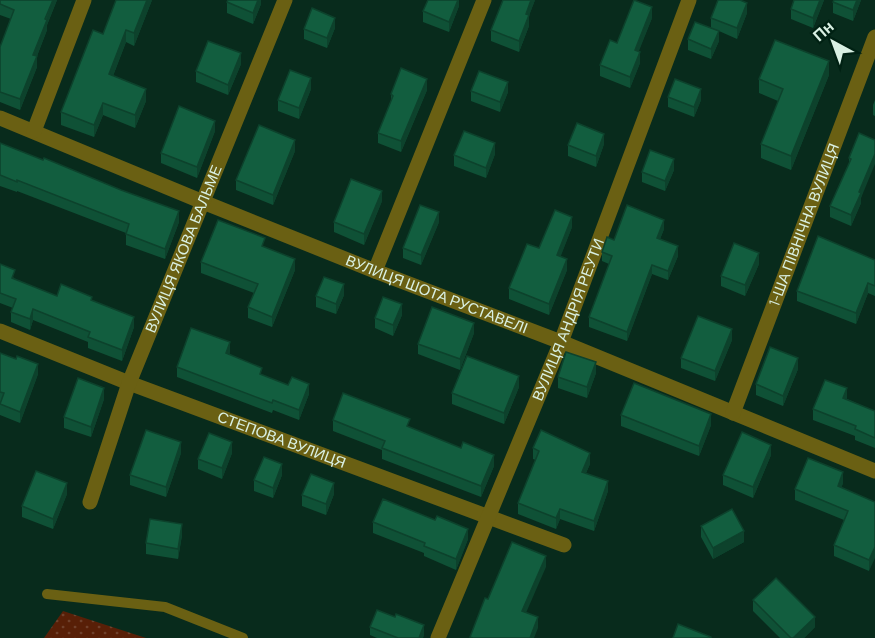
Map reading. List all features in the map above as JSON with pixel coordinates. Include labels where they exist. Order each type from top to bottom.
[{"type":"street","points":[[34,131],[84,0]]},
{"type":"street","name":"ВУЛИЦЯ ЯКОВА БАЛЬМЕ","points":[[90,502],[129,383],[285,0]]},
{"type":"street","points":[[375,271],[484,0]]},
{"type":"street","name":"ВУЛИЦЯ АНДРІЯ РЕУТИ","points":[[438,638],[561,342],[689,0]]},
{"type":"street","name":"1-ША ПІВНІЧНА ВУЛИЦЯ","points":[[734,413],[875,38]]},
{"type":"street","name":"ВУЛИЦЯ ШОТА РУСТАВЕЛІ","points":[[0,118],[375,271],[561,342],[875,471]]},
{"type":"street","name":"СТЕПОВА ВУЛИЦЯ","points":[[0,332],[129,383],[564,545]]},
{"type":"lane","points":[[47,594],[165,607],[243,638]]},
{"type":"shaded area","points":[[63,611],[146,638],[44,638]]},
{"type":"building","points":[[0,0],[53,0],[33,55],[37,56],[20,99],[0,92],[0,47],[14,10],[0,4]]},
{"type":"building","points":[[116,0],[147,0],[134,33],[126,30],[109,74],[146,89],[135,115],[103,103],[94,125],[61,112],[93,30],[103,34]]},
{"type":"building","points":[[228,0],[258,0],[253,13],[227,2]]},
{"type":"building","points":[[428,0],[458,0],[449,22],[423,11]]},
{"type":"building","points":[[503,0],[531,0],[526,14],[529,15],[519,41],[491,30]]},
{"type":"building","points":[[634,0],[652,7],[635,50],[640,52],[630,77],[600,65],[610,40],[617,43]]},
{"type":"building","points":[[718,0],[740,0],[747,3],[737,28],[711,18]]},
{"type":"building","points":[[794,0],[820,0],[813,18],[791,9]]},
{"type":"building","points":[[834,0],[857,0],[853,10],[833,2]]},
{"type":"building","points":[[312,8],[335,18],[327,38],[304,29]]},
{"type":"building","points":[[695,22],[719,31],[711,49],[688,39]]},
{"type":"building","points":[[775,40],[829,61],[791,156],[761,144],[783,89],[759,79]]},
{"type":"building","points":[[208,41],[241,53],[228,85],[196,71]]},
{"type":"building","points":[[401,68],[427,79],[401,141],[378,133]]},
{"type":"building","points":[[290,70],[311,78],[299,108],[278,100]]},
{"type":"building","points":[[479,71],[508,82],[500,102],[471,91]]},
{"type":"building","points":[[675,79],[701,89],[694,107],[668,97]]},
{"type":"building","points":[[179,106],[215,121],[197,167],[161,153]]},
{"type":"building","points":[[577,123],[604,134],[596,156],[568,145]]},
{"type":"building","points":[[259,125],[295,140],[273,195],[236,180]]},
{"type":"building","points":[[464,131],[495,143],[486,168],[454,155]]},
{"type":"building","points":[[859,133],[875,140],[875,154],[851,215],[830,206],[851,159],[849,158]]},
{"type":"building","points":[[0,143],[179,211],[165,249],[126,234],[129,224],[0,175]]},
{"type":"building","points":[[650,150],[674,159],[665,181],[642,172]]},
{"type":"building","points":[[351,179],[382,191],[364,234],[334,222]]},
{"type":"building","points":[[420,205],[439,212],[421,255],[403,248]]},
{"type":"building","points":[[627,205],[664,220],[657,238],[678,246],[668,271],[652,265],[627,332],[589,317],[612,256],[602,252],[607,237],[614,240]]},
{"type":"building","points":[[555,210],[572,217],[557,255],[567,259],[549,304],[509,288],[527,244],[539,248]]},
{"type":"building","points":[[218,220],[265,238],[262,246],[295,259],[272,317],[248,307],[258,284],[201,262]]},
{"type":"building","points":[[818,236],[875,260],[875,286],[868,283],[856,313],[797,291]]},
{"type":"building","points":[[734,243],[759,253],[745,285],[721,276]]},
{"type":"building","points":[[0,264],[15,270],[12,278],[57,296],[61,284],[92,297],[91,300],[134,317],[122,350],[88,337],[90,332],[33,309],[30,319],[11,312],[16,299],[0,293]]},
{"type":"building","points":[[324,277],[344,284],[336,304],[316,296]]},
{"type":"building","points":[[383,297],[402,304],[393,325],[375,318]]},
{"type":"building","points":[[432,307],[474,323],[460,359],[418,344]]},
{"type":"building","points":[[698,316],[732,329],[715,371],[681,358]]},
{"type":"building","points":[[191,328],[230,342],[226,353],[262,368],[260,374],[288,385],[292,377],[309,384],[299,410],[273,400],[272,403],[177,367]]},
{"type":"building","points":[[770,347],[798,358],[783,396],[756,384]]},
{"type":"building","points":[[566,352],[596,362],[587,387],[558,377]]},
{"type":"building","points":[[0,353],[16,359],[17,356],[38,364],[20,412],[0,404],[4,393],[0,392]]},
{"type":"building","points":[[467,356],[519,376],[504,413],[452,393]]},
{"type":"building","points":[[78,378],[104,388],[91,427],[64,417]]},
{"type":"building","points":[[825,380],[847,388],[843,398],[875,411],[875,438],[855,429],[856,426],[813,409]]},
{"type":"building","points":[[634,383],[711,414],[699,446],[621,415]]},
{"type":"building","points":[[343,393],[410,419],[407,426],[461,448],[463,442],[494,455],[481,486],[382,448],[385,441],[333,420]]},
{"type":"building","points":[[146,430],[181,442],[166,487],[130,475]]},
{"type":"building","points":[[541,430],[590,453],[582,472],[608,481],[594,521],[560,509],[556,518],[518,503],[539,451],[533,448]]},
{"type":"building","points":[[742,432],[771,445],[753,487],[723,475]]},
{"type":"building","points":[[209,433],[232,442],[222,468],[198,459]]},
{"type":"building","points":[[264,457],[282,464],[273,488],[254,480]]},
{"type":"building","points":[[808,458],[843,472],[838,486],[875,502],[875,547],[869,560],[834,545],[848,511],[795,489]]},
{"type":"building","points":[[36,471],[67,483],[53,519],[22,506]]},
{"type":"building","points":[[311,474],[334,483],[326,504],[302,495]]},
{"type":"building","points":[[383,499],[435,520],[437,516],[468,529],[456,559],[424,546],[425,543],[373,522]]},
{"type":"building","points":[[732,509],[744,531],[713,548],[701,526]]},
{"type":"building","points":[[150,519],[182,524],[178,549],[146,543]]},
{"type":"building","points":[[512,542],[546,556],[522,611],[538,617],[530,638],[470,637],[485,598],[488,599]]},
{"type":"building","points":[[776,578],[815,617],[793,638],[753,600]]},
{"type":"building","points":[[377,610],[395,617],[396,614],[424,625],[419,638],[398,638],[370,627]]},
{"type":"building","points":[[678,624],[711,637],[711,638],[673,638]]}]
